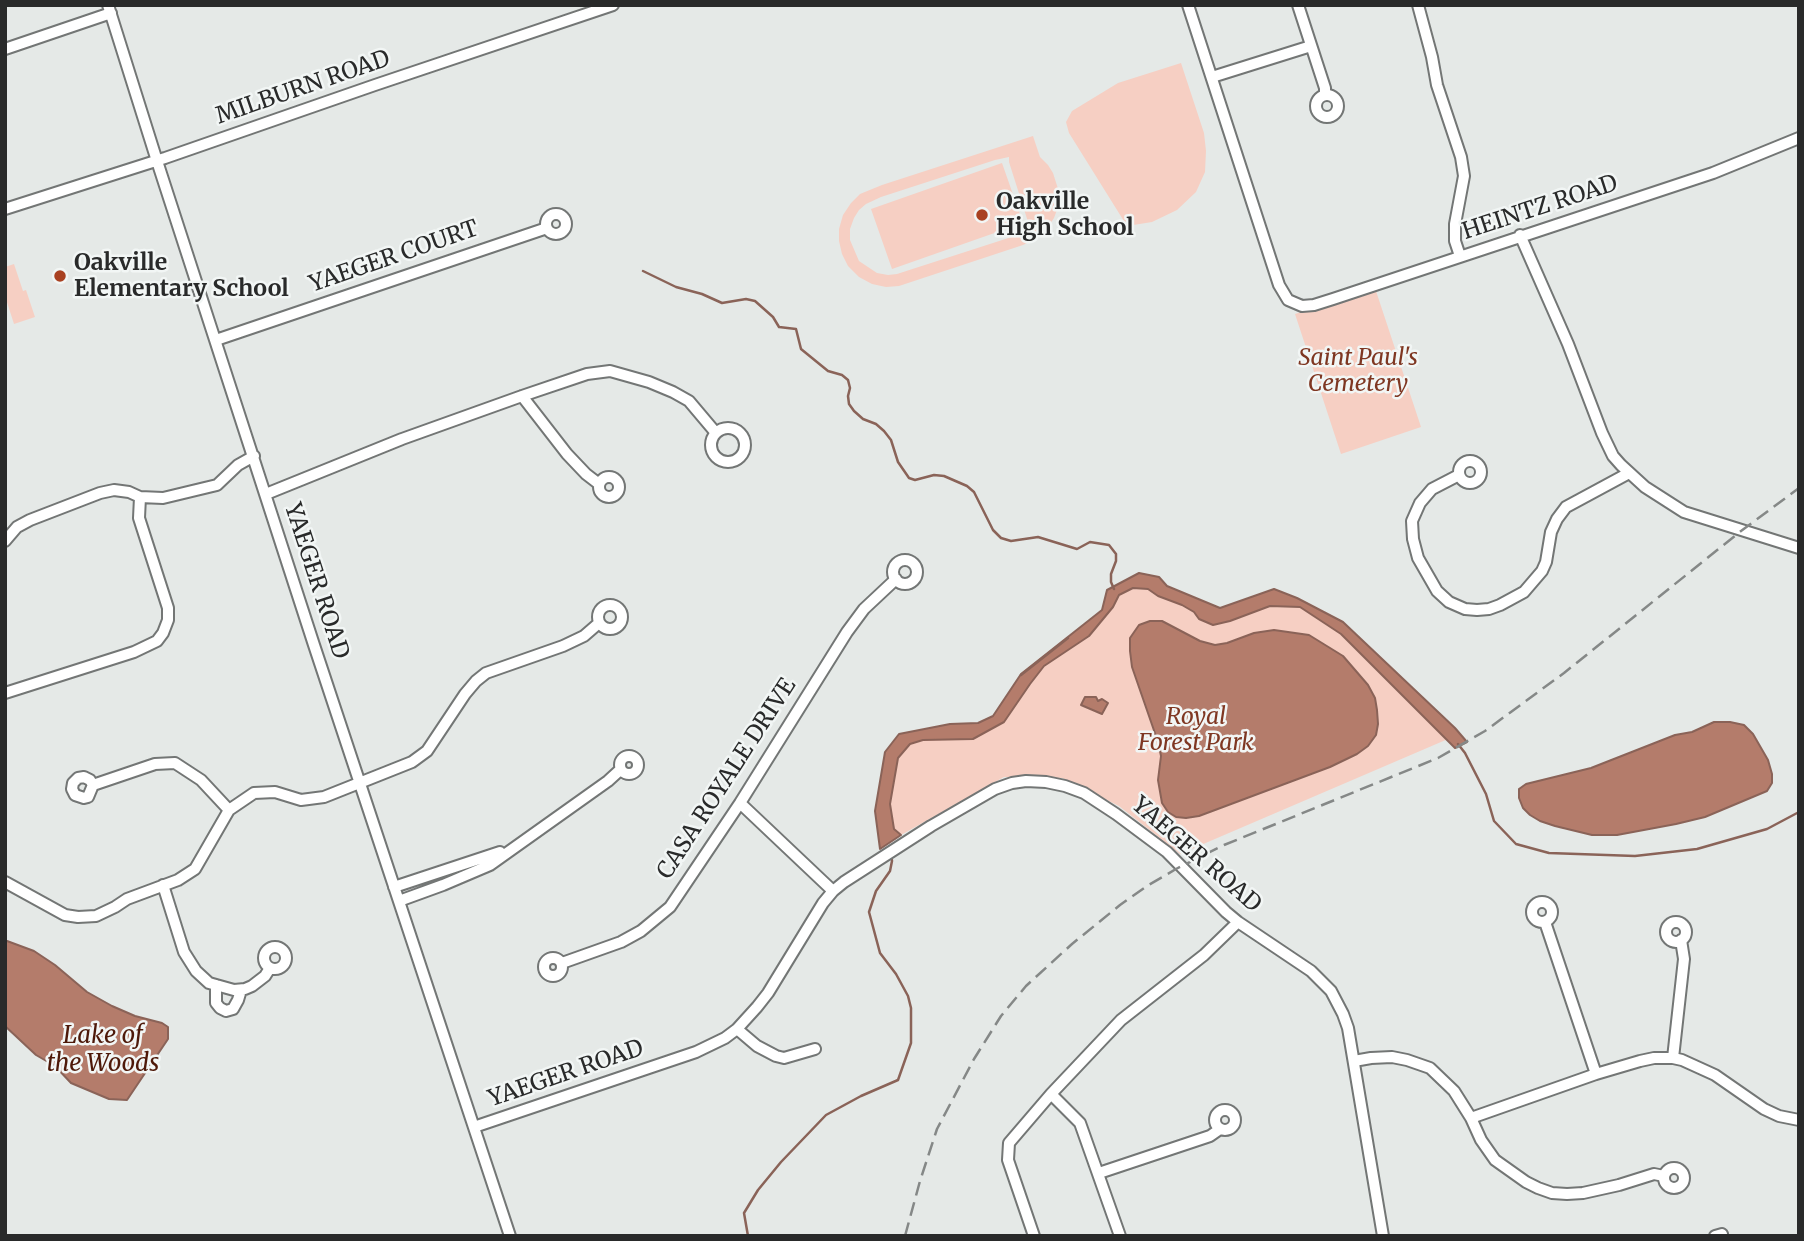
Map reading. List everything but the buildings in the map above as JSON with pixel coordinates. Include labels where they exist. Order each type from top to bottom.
[{"type":"street","points":[[572,5],[576,18]]},
{"type":"street","name":"MILBURN ROAD","points":[[5,209],[157,161],[613,5]]},
{"type":"street","points":[[1188,5],[1212,78],[1311,46]]},
{"type":"street","points":[[1298,5],[1325,94]]},
{"type":"street","points":[[1418,5],[1437,85],[1461,157],[1464,176],[1455,224],[1455,241],[1460,256]]},
{"type":"street","points":[[5,49],[110,9]]},
{"type":"street","name":"YAEGER ROAD","points":[[110,9],[157,161],[474,1127],[711,1045],[737,1029],[750,1016],[768,993],[813,918],[833,891],[878,859],[995,789],[1026,781],[1046,782],[1084,793],[1151,839],[1226,912],[1311,971],[1326,985],[1337,1000],[1350,1036],[1383,1236]]},
{"type":"street","name":"HEINTZ ROAD","points":[[1212,78],[1279,285],[1284,296],[1302,306],[1314,305],[1704,176],[1799,138]]},
{"type":"street","name":"YAEGER COURT","points":[[216,340],[547,228]]},
{"type":"street","points":[[1520,235],[1613,456],[1660,498],[1684,512],[1799,548]]},
{"type":"street","points":[[266,494],[402,439],[587,374],[610,371],[673,392],[689,401],[716,433]]},
{"type":"street","points":[[522,396],[567,454],[599,484]]},
{"type":"street","points":[[5,541],[18,527],[30,520],[100,493],[114,490],[140,497],[163,498],[217,485],[238,464],[254,456]]},
{"type":"street","points":[[1459,475],[1432,489],[1420,503],[1412,521],[1413,539],[1418,558],[1437,591],[1450,602],[1465,609],[1477,610],[1500,605],[1524,592],[1542,571],[1551,532],[1566,507],[1629,473]]},
{"type":"street","points":[[5,693],[134,652],[157,641],[163,633],[168,620],[168,608],[139,517],[140,497]]},
{"type":"street","name":"CASA ROYALE DRIVE","points":[[562,963],[621,942],[641,931],[670,907],[740,803],[847,632],[864,609],[896,579]]},
{"type":"street","points":[[5,882],[65,915],[78,918],[96,916],[127,899],[178,880],[195,869],[229,810],[254,793],[275,792],[301,800],[324,797],[412,762],[427,751],[466,694],[486,673],[563,646],[583,636],[599,623]]},
{"type":"street","points":[[93,785],[155,764],[175,763],[201,780],[229,810]]},
{"type":"street","points":[[399,901],[490,865],[620,770]]},
{"type":"street","points":[[740,803],[833,891]]},
{"type":"street","points":[[394,887],[510,849]]},
{"type":"street","points":[[163,885],[184,952],[196,971],[209,983],[241,990],[252,986],[265,976],[270,968]]},
{"type":"street","points":[[1034,1236],[1008,1160],[1009,1143],[1121,1020],[1205,955],[1238,922]]},
{"type":"street","points":[[1545,922],[1596,1074]]},
{"type":"street","points":[[1673,1058],[1684,959],[1681,940]]},
{"type":"street","points":[[216,985],[216,1003],[226,1011],[233,1009],[241,990]]},
{"type":"street","points":[[737,1029],[757,1046],[776,1056],[784,1058],[815,1049]]},
{"type":"street","points":[[1354,1061],[1392,1057],[1430,1068],[1454,1091],[1495,1160],[1526,1182],[1545,1190],[1567,1194],[1583,1193],[1654,1174],[1664,1176]]},
{"type":"street","points":[[1471,1118],[1596,1074],[1654,1058],[1673,1058],[1715,1075],[1763,1109],[1799,1121]]},
{"type":"street","points":[[1051,1094],[1080,1122],[1120,1236]]},
{"type":"street","points":[[474,1127],[510,1236]]},
{"type":"street","points":[[1099,1173],[1210,1136],[1220,1129]]},
{"type":"green space","points":[[1181,63],[1204,133],[1205,172],[1196,192],[1177,210],[1152,222],[1127,226],[1069,133],[1066,122],[1072,111],[1118,83]]},
{"type":"green space","points":[[1033,136],[1040,157],[1053,173],[1060,195],[1054,218],[1038,238],[899,286],[886,287],[859,277],[848,266],[839,241],[843,215],[851,203],[860,194]],"holes":[[[1009,157],[1032,228],[1027,232],[897,274],[877,273],[859,261],[850,240],[850,229],[859,210],[866,204],[995,160]]]},
{"type":"green space","points":[[1002,163],[1023,223],[892,269],[871,209]]},
{"type":"green space","points":[[14,264],[35,317],[14,324],[5,296],[5,267]]},
{"type":"green space","name":"Saint Paul's Cemetery","points":[[1375,288],[1421,427],[1341,454],[1295,314]]},
{"type":"green space","name":"Royal Forest Park","points":[[1133,588],[1148,588],[1213,625],[1270,606],[1301,603],[1341,634],[1448,739],[1180,854],[1119,806],[1062,778],[1004,777],[901,835],[894,829],[890,804],[898,758],[910,744],[923,740],[973,739],[1030,684],[1044,666],[1063,653],[1113,607],[1119,595]]},
{"type":"water","points":[[1139,573],[1159,577],[1167,586],[1220,608],[1274,589],[1297,598],[1343,622],[1467,742],[1455,748],[1341,634],[1300,607],[1270,606],[1213,625],[1199,619],[1194,612],[1182,605],[1148,589],[1133,588],[1119,595],[1113,607],[1089,636],[1044,666],[1004,722],[973,739],[923,740],[910,744],[898,758],[890,804],[894,829],[901,835],[880,849],[875,811],[885,752],[899,734],[950,724],[978,723],[993,716],[1021,674],[1102,610],[1107,590]]},
{"type":"water","points":[[1162,621],[1200,641],[1215,645],[1274,630],[1309,635],[1343,656],[1368,685],[1375,698],[1377,710],[1376,735],[1368,746],[1357,754],[1330,767],[1199,816],[1176,817],[1168,812],[1162,803],[1158,780],[1161,756],[1158,742],[1132,667],[1130,638],[1139,625]]},
{"type":"water","points":[[1085,697],[1096,697],[1098,701],[1102,699],[1108,703],[1102,714],[1081,705]]},
{"type":"water","points":[[1714,722],[1744,725],[1753,734],[1768,760],[1772,774],[1772,783],[1767,791],[1705,817],[1617,835],[1592,835],[1555,826],[1540,821],[1523,808],[1519,789],[1526,784],[1591,768]]},
{"type":"water","name":"Lake of the Woods","points":[[7,941],[34,951],[87,992],[112,1006],[168,1027],[168,1039],[127,1100],[109,1099],[71,1083],[55,1066],[36,1055],[5,1026]]},
{"type":"waterway","points":[[643,271],[676,287],[722,303],[746,299],[755,301],[773,317],[779,327],[796,329],[801,349],[828,371],[848,380],[849,404],[863,419],[876,424],[884,431],[891,440],[898,462],[909,478],[915,480],[934,475],[944,476],[967,486],[974,492],[993,530],[1001,538],[1011,541],[1038,537],[1077,549],[1090,542],[1109,545],[1116,554],[1111,574],[1114,589]]},
{"type":"waterway","points":[[1021,675],[1068,638]]},
{"type":"waterway","points":[[1458,744],[1486,794],[1494,821],[1516,844],[1549,853],[1635,856],[1697,849],[1767,829],[1799,812]]},
{"type":"waterway","points":[[748,1236],[744,1213],[758,1190],[826,1115],[898,1080],[911,1043],[911,1008],[896,974],[880,953],[869,912],[876,891],[890,871],[891,854]]},
{"type":"railway","points":[[905,1236],[937,1129],[974,1059],[1001,1016],[1026,986],[1072,944],[1120,905],[1176,869],[1224,845],[1438,758],[1485,731],[1564,673],[1799,488]]},
{"type":"place","name":"Oakville High School","points":[[982,215]]},
{"type":"place","name":"Oakville Elementary School","points":[[60,276]]}]
